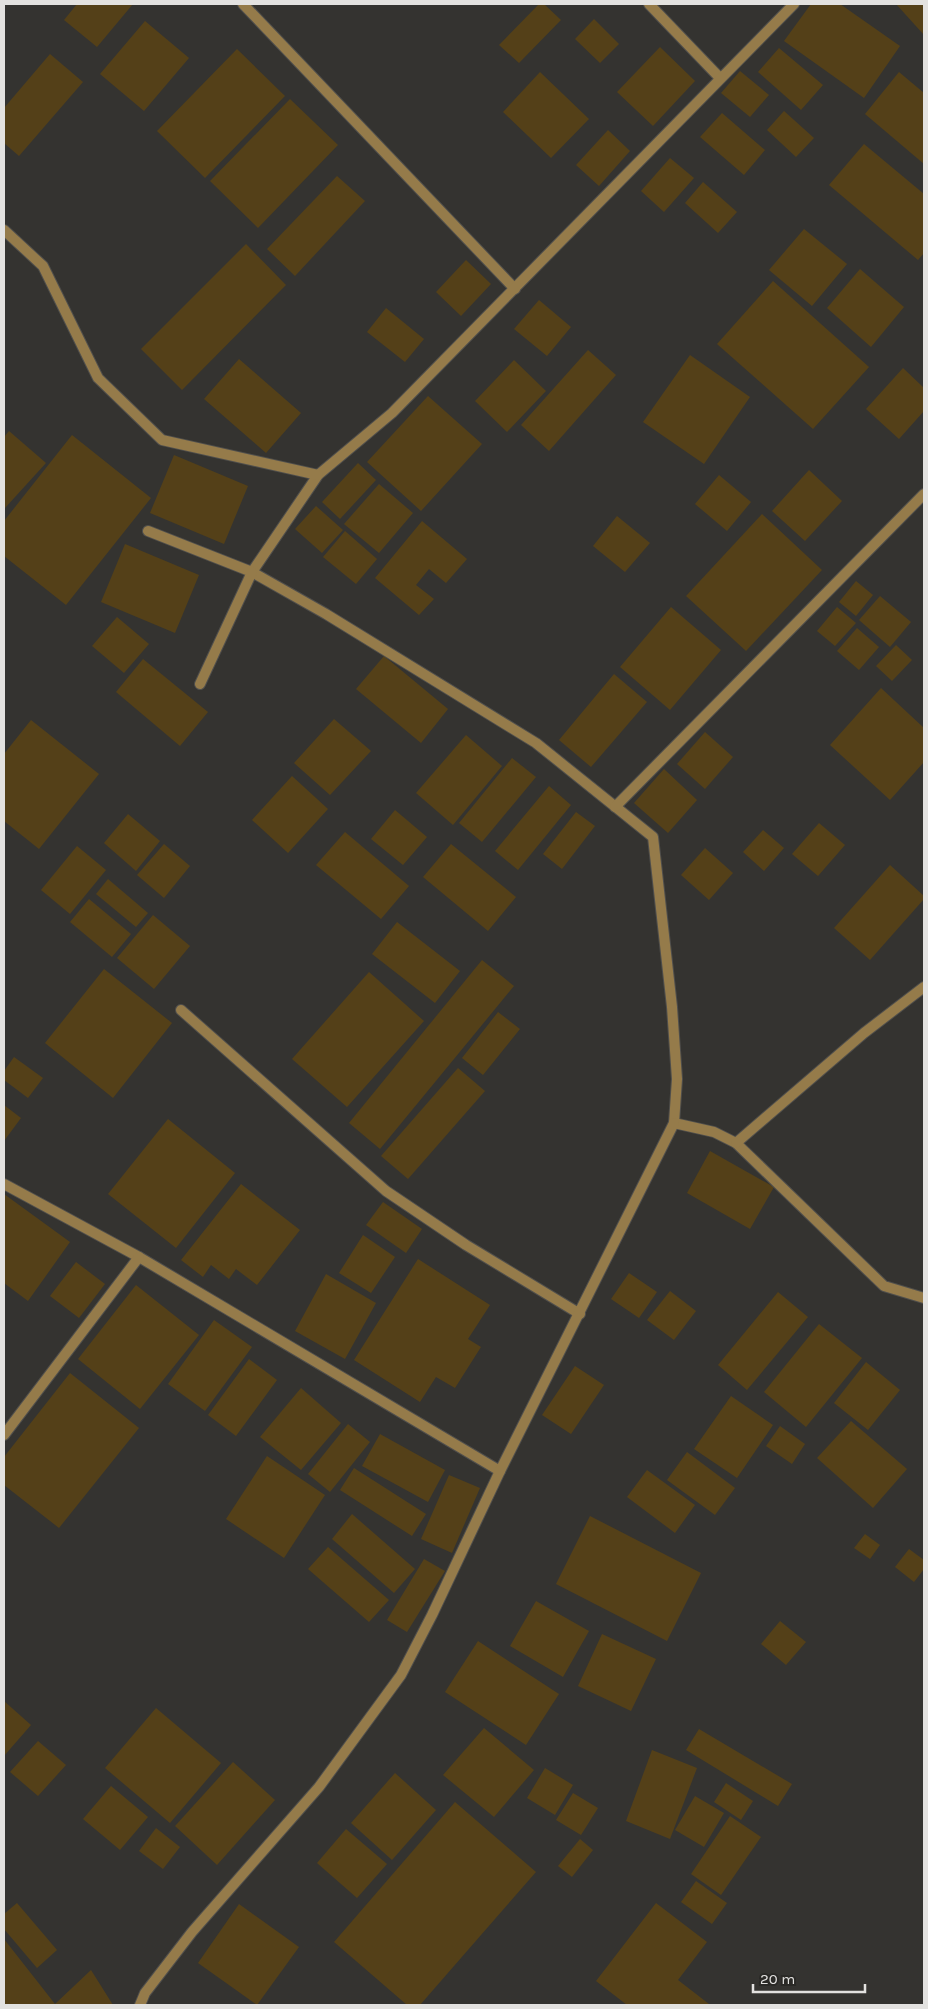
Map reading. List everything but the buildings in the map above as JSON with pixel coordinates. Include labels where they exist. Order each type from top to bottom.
[{"type":"street","points":[[243,4],[515,289]]},
{"type":"street","points":[[649,4],[720,78]]},
{"type":"street","points":[[200,684],[252,572],[318,475],[392,413],[794,4]]},
{"type":"street","points":[[4,230],[43,266],[98,378],[162,440],[318,475]]},
{"type":"street","points":[[615,807],[923,497]]},
{"type":"street","points":[[140,2005],[145,1993],[192,1932],[319,1787],[401,1675],[432,1615],[500,1471],[674,1123],[678,1079],[653,837],[536,743],[326,614],[252,572],[148,531]]},
{"type":"street","points":[[736,1143],[864,1033],[924,988]]},
{"type":"street","points":[[180,1010],[386,1192],[580,1314]]},
{"type":"street","points":[[674,1123],[714,1132],[736,1143],[884,1286],[924,1298]]},
{"type":"street","points":[[4,1184],[139,1257],[500,1471]]},
{"type":"street","points":[[4,1434],[139,1257]]}]
